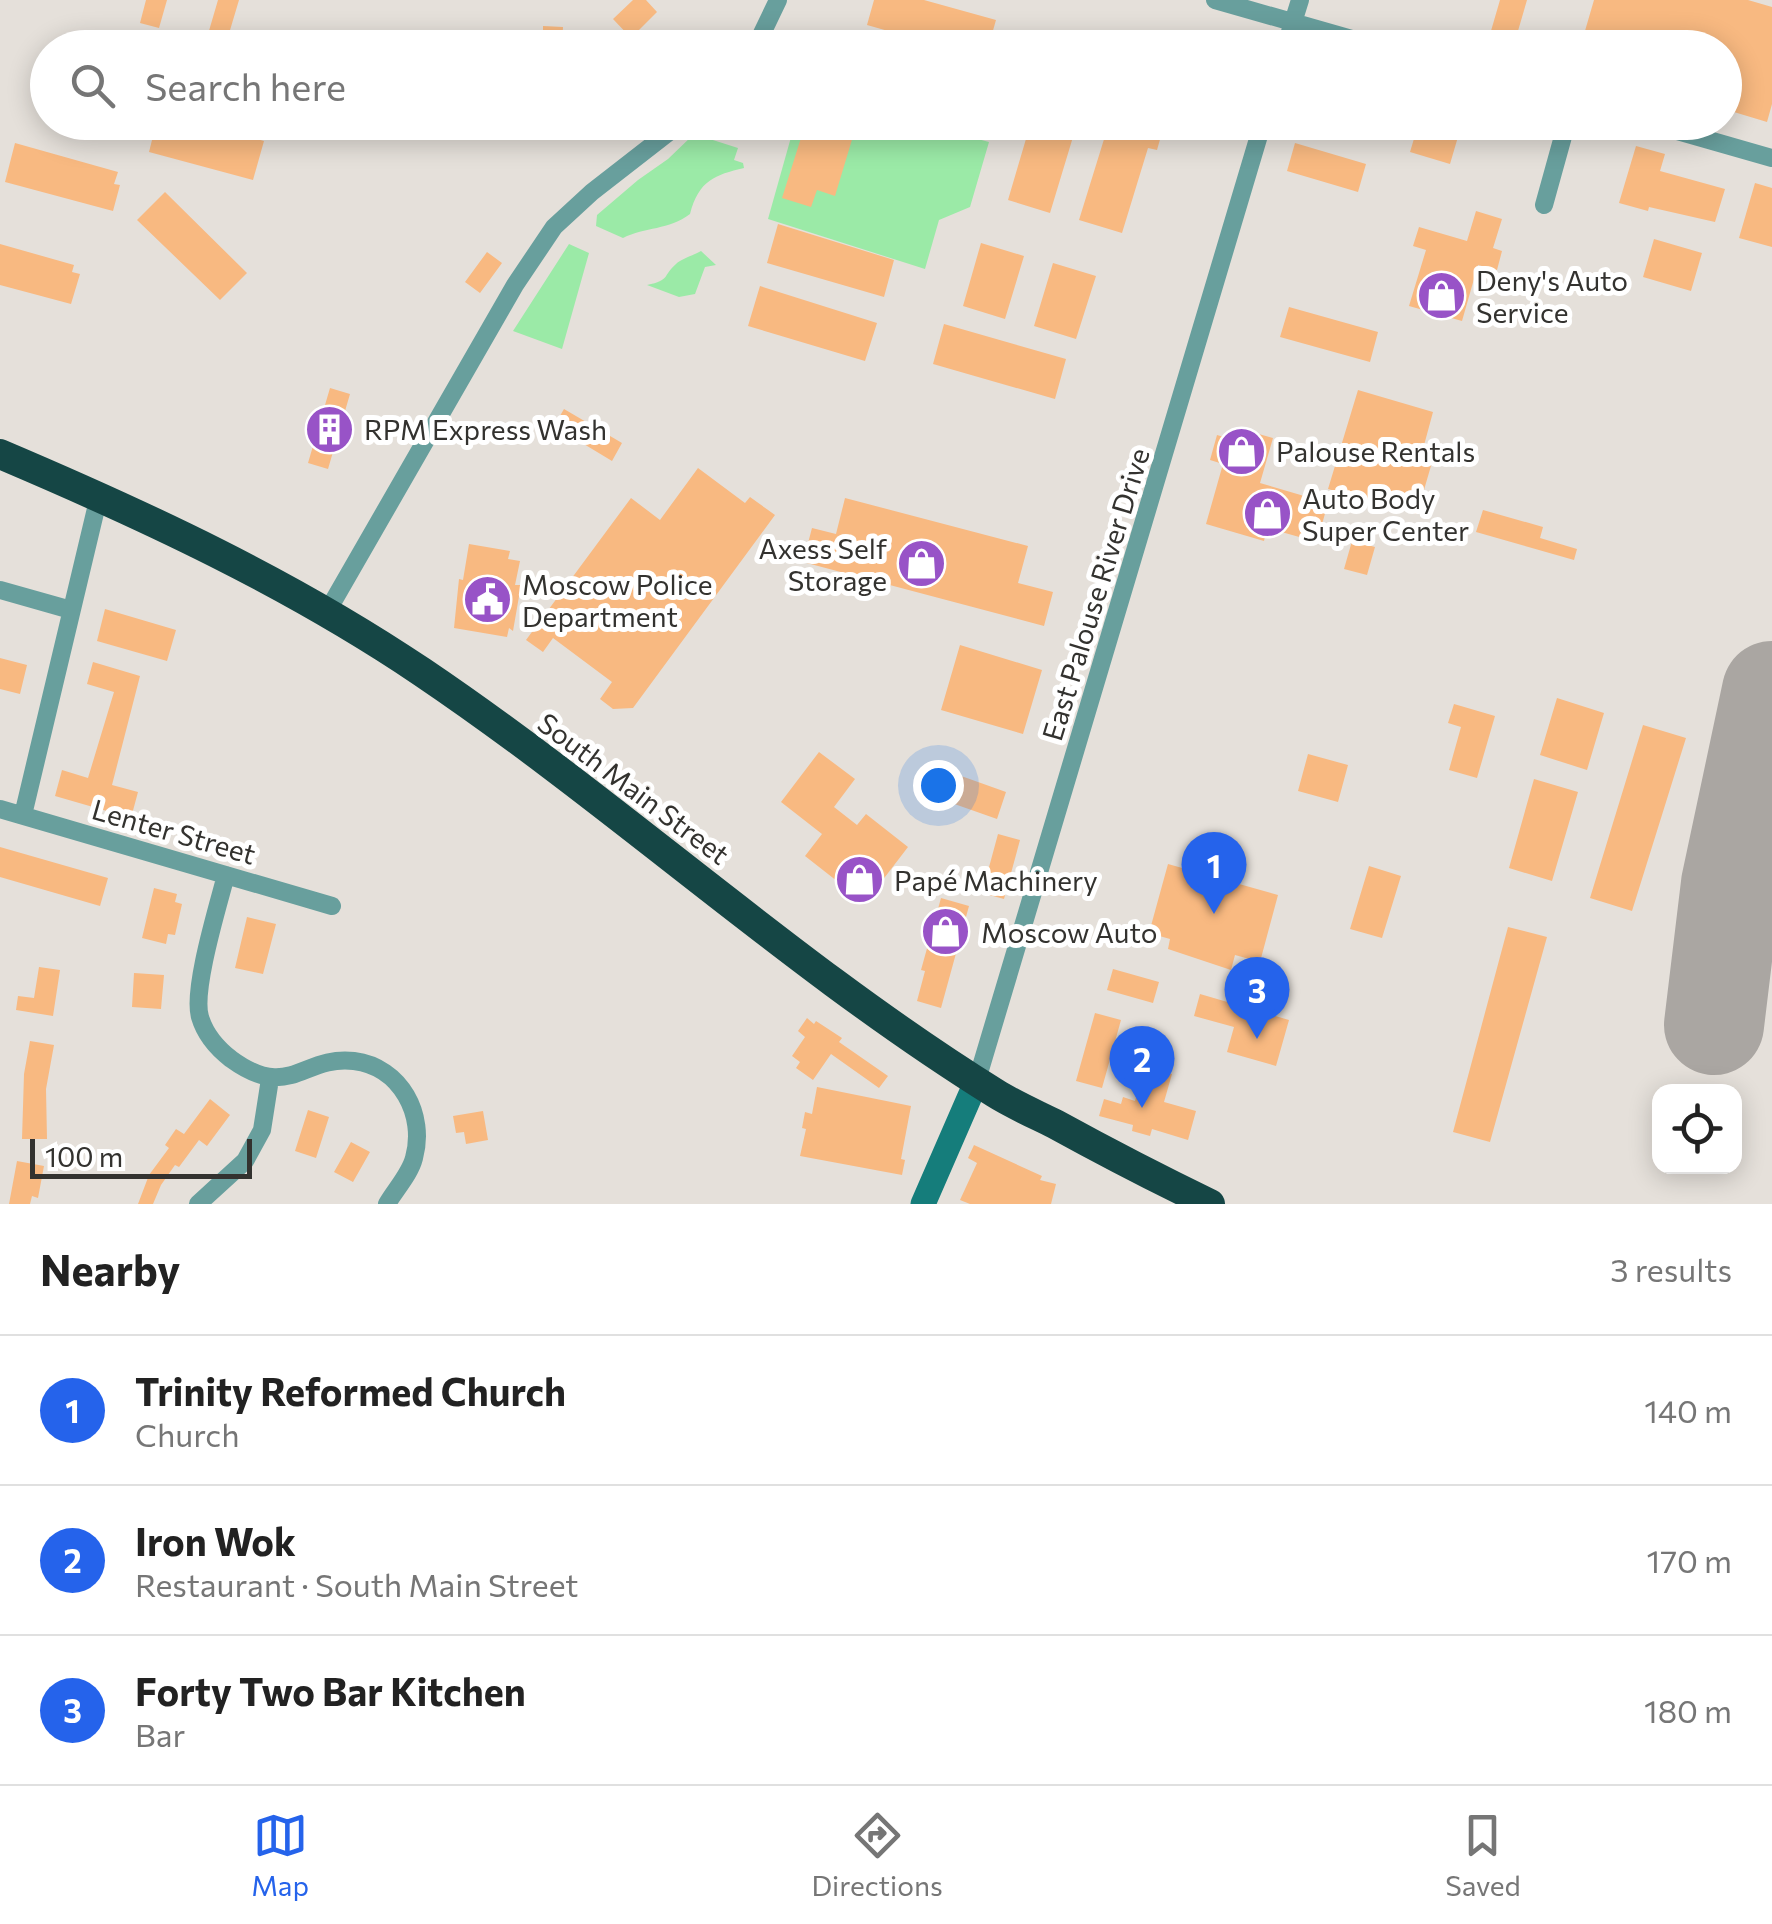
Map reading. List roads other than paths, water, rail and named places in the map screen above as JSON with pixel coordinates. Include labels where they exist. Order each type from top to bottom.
[{"type":"highway","name":"South Main Street","points":[[0,454],[96,509],[274,582],[326,612],[421,672],[539,755],[839,985],[977,1080],[1132,1166],[1210,1204]]},
{"type":"street","points":[[763,30],[778,0]]},
{"type":"street","points":[[1215,0],[1320,30]]},
{"type":"street","points":[[1290,30],[1300,0]]},
{"type":"street","points":[[326,612],[514,285],[554,227],[659,140]]},
{"type":"street","name":"East Palouse River Drive","points":[[977,1080],[1258,140]]},
{"type":"street","points":[[1544,206],[1562,140]]},
{"type":"street","points":[[1709,140],[1772,158]]},
{"type":"street","points":[[23,815],[96,509]]},
{"type":"street","points":[[0,590],[71,610]]},
{"type":"street","name":"Lenter Street","points":[[0,808],[332,906]]},
{"type":"street","points":[[226,874],[200,984],[199,1015],[217,1048],[242,1067],[270,1079],[352,1061],[374,1067],[399,1082],[418,1129],[414,1161],[387,1204]]},
{"type":"street","points":[[198,1204],[245,1161],[262,1130],[270,1079]]},
{"type":"street","points":[[923,1204],[977,1080]]},
{"type":"place","name":"Deny's Auto Service","points":[[1441,296]]},
{"type":"place","name":"RPM Express Wash","points":[[329,429]]},
{"type":"place","name":"Palouse Rentals","points":[[1241,451]]},
{"type":"place","name":"Auto Body Super Center","points":[[1267,514]]},
{"type":"place","name":"Axess Self Storage","points":[[922,564]]},
{"type":"place","name":"Moscow Police Department","points":[[487,600]]},
{"type":"place","name":"Papé Machinery","points":[[859,880]]},
{"type":"place","name":"Trinity Reformed Church","points":[[1214,914]]},
{"type":"place","name":"Moscow Auto","points":[[946,932]]},
{"type":"place","name":"Forty Two Bar Kitchen","points":[[1257,1039]]},
{"type":"place","name":"Iron Wok","points":[[1142,1108]]}]
